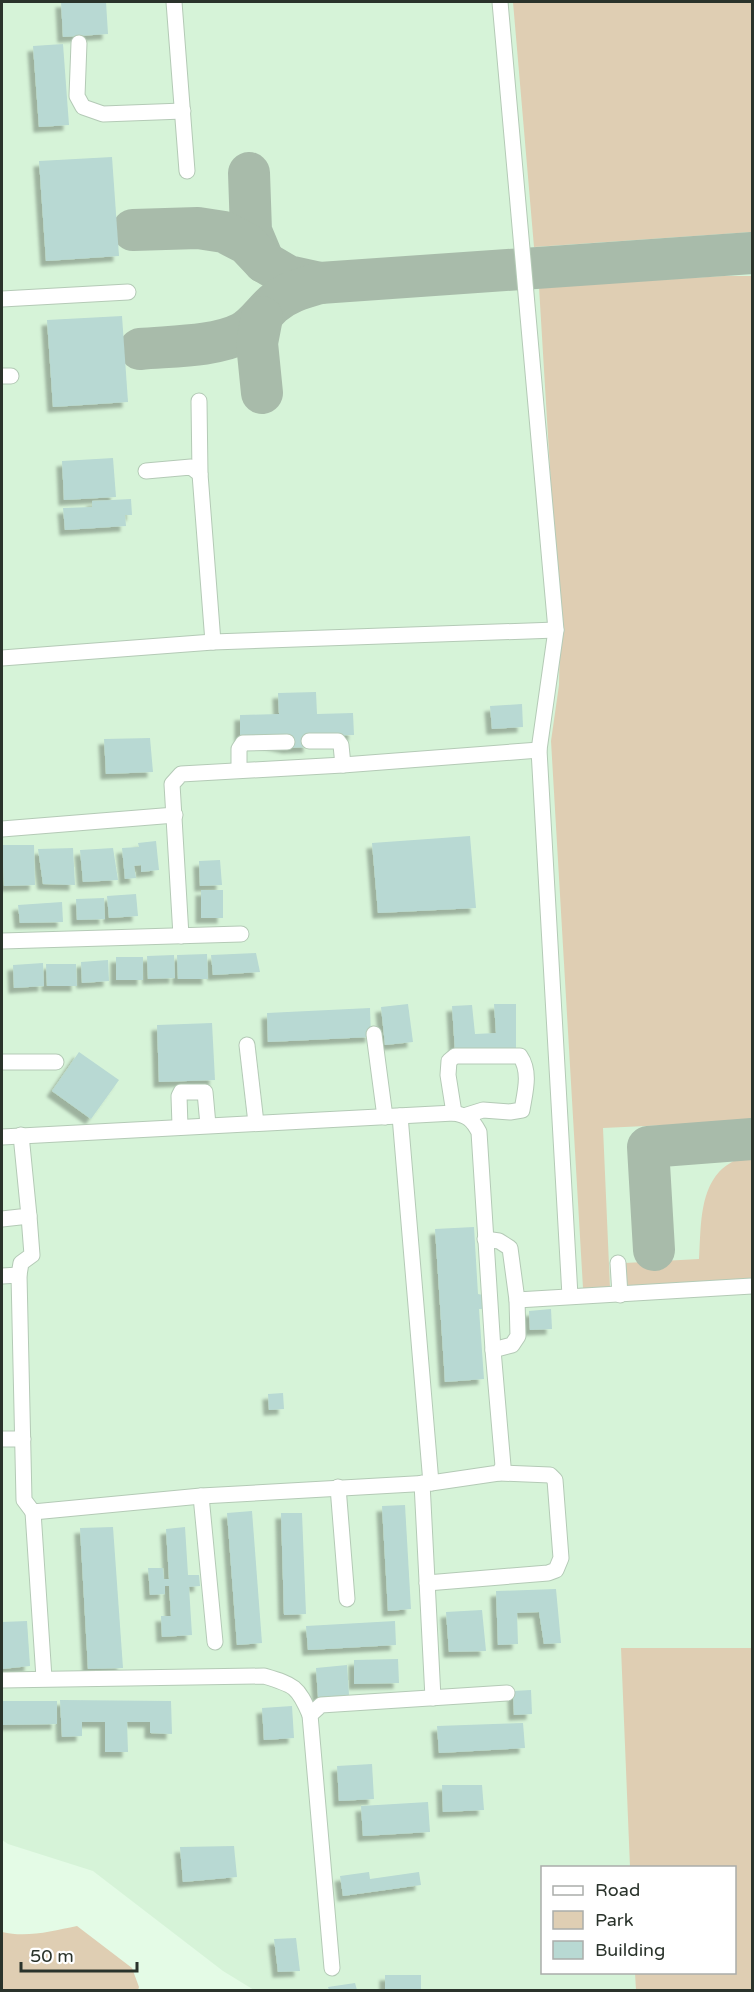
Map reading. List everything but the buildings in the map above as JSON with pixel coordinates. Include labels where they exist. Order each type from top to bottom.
[{"type":"lane","points":[[174,2],[187,171]]},
{"type":"lane","points":[[500,2],[556,630],[540,750],[570,1296]]},
{"type":"lane","points":[[79,44],[77,96],[83,107],[103,114],[183,111]]},
{"type":"lane","points":[[2,298],[128,292]]},
{"type":"lane","points":[[199,401],[200,474],[213,642]]},
{"type":"lane","points":[[146,471],[191,467],[200,474]]},
{"type":"lane","points":[[2,658],[213,642],[556,630]]},
{"type":"lane","points":[[309,741],[338,741],[341,745],[343,765]]},
{"type":"lane","points":[[239,770],[239,749],[243,743],[287,742]]},
{"type":"lane","points":[[181,936],[172,784],[181,774],[343,765],[540,750]]},
{"type":"lane","points":[[2,829],[175,815]]},
{"type":"lane","points":[[2,941],[241,934]]},
{"type":"lane","points":[[374,1034],[393,1116],[426,1483],[427,1583],[433,1698]]},
{"type":"lane","points":[[247,1045],[256,1123]]},
{"type":"lane","points":[[2,1137],[180,1126],[460,1114],[483,1110],[510,1112],[522,1110],[527,1081],[523,1060],[520,1056],[455,1056],[449,1061],[448,1075],[460,1114],[474,1121],[479,1132],[503,1466],[499,1473]]},
{"type":"lane","points":[[2,1062],[56,1062]]},
{"type":"lane","points":[[180,1126],[178,1096],[182,1092],[205,1092],[208,1125]]},
{"type":"lane","points":[[21,1136],[32,1255],[21,1263],[19,1275],[24,1500],[33,1512],[44,1678]]},
{"type":"lane","points":[[2,1219],[29,1216]]},
{"type":"lane","points":[[485,1239],[499,1241],[510,1248],[517,1300],[518,1336],[512,1345],[493,1350]]},
{"type":"lane","points":[[618,1263],[620,1294]]},
{"type":"lane","points":[[2,1276],[19,1275]]},
{"type":"lane","points":[[517,1300],[753,1286]]},
{"type":"lane","points":[[2,1439],[23,1439]]},
{"type":"lane","points":[[33,1512],[201,1496],[426,1483],[499,1473],[550,1475],[555,1480],[561,1558],[556,1570],[548,1573],[427,1583]]},
{"type":"lane","points":[[338,1487],[347,1599]]},
{"type":"lane","points":[[201,1496],[215,1642]]},
{"type":"lane","points":[[2,1680],[264,1676],[287,1683],[301,1694],[310,1715],[332,1968]]},
{"type":"lane","points":[[310,1715],[321,1704],[507,1693]]},
{"type":"shaded area","points":[[2,2],[752,2],[752,1990],[254,1990],[223,1971],[93,1871],[8,1844],[2,1840]]},
{"type":"green space","points":[[513,2],[752,2],[752,232],[534,247]]},
{"type":"green space","points":[[752,276],[752,1121],[603,1128],[610,1288],[583,1288],[551,741],[559,685],[560,635],[539,287]]},
{"type":"green space","points":[[752,1152],[752,1283],[628,1290],[625,1263],[699,1259],[702,1213],[712,1181],[726,1166]]},
{"type":"green space","points":[[621,1648],[752,1648],[752,1990],[636,1990],[635,1974],[736,1974],[736,1866],[630,1866]]},
{"type":"green space","points":[[77,1926],[132,1968],[138,1990],[2,1990],[2,1932],[30,1934]]},
{"type":"taxiway","points":[[249,173],[251,231],[264,262]]},
{"type":"taxiway","points":[[133,230],[198,228],[224,232],[247,244],[264,262],[288,276],[320,283]]},
{"type":"taxiway","points":[[140,349],[192,345],[231,338],[247,330],[284,296],[320,283],[752,253]]},
{"type":"taxiway","points":[[262,317],[257,343],[262,393]]},
{"type":"taxiway","points":[[654,1250],[648,1147],[752,1139]]}]
